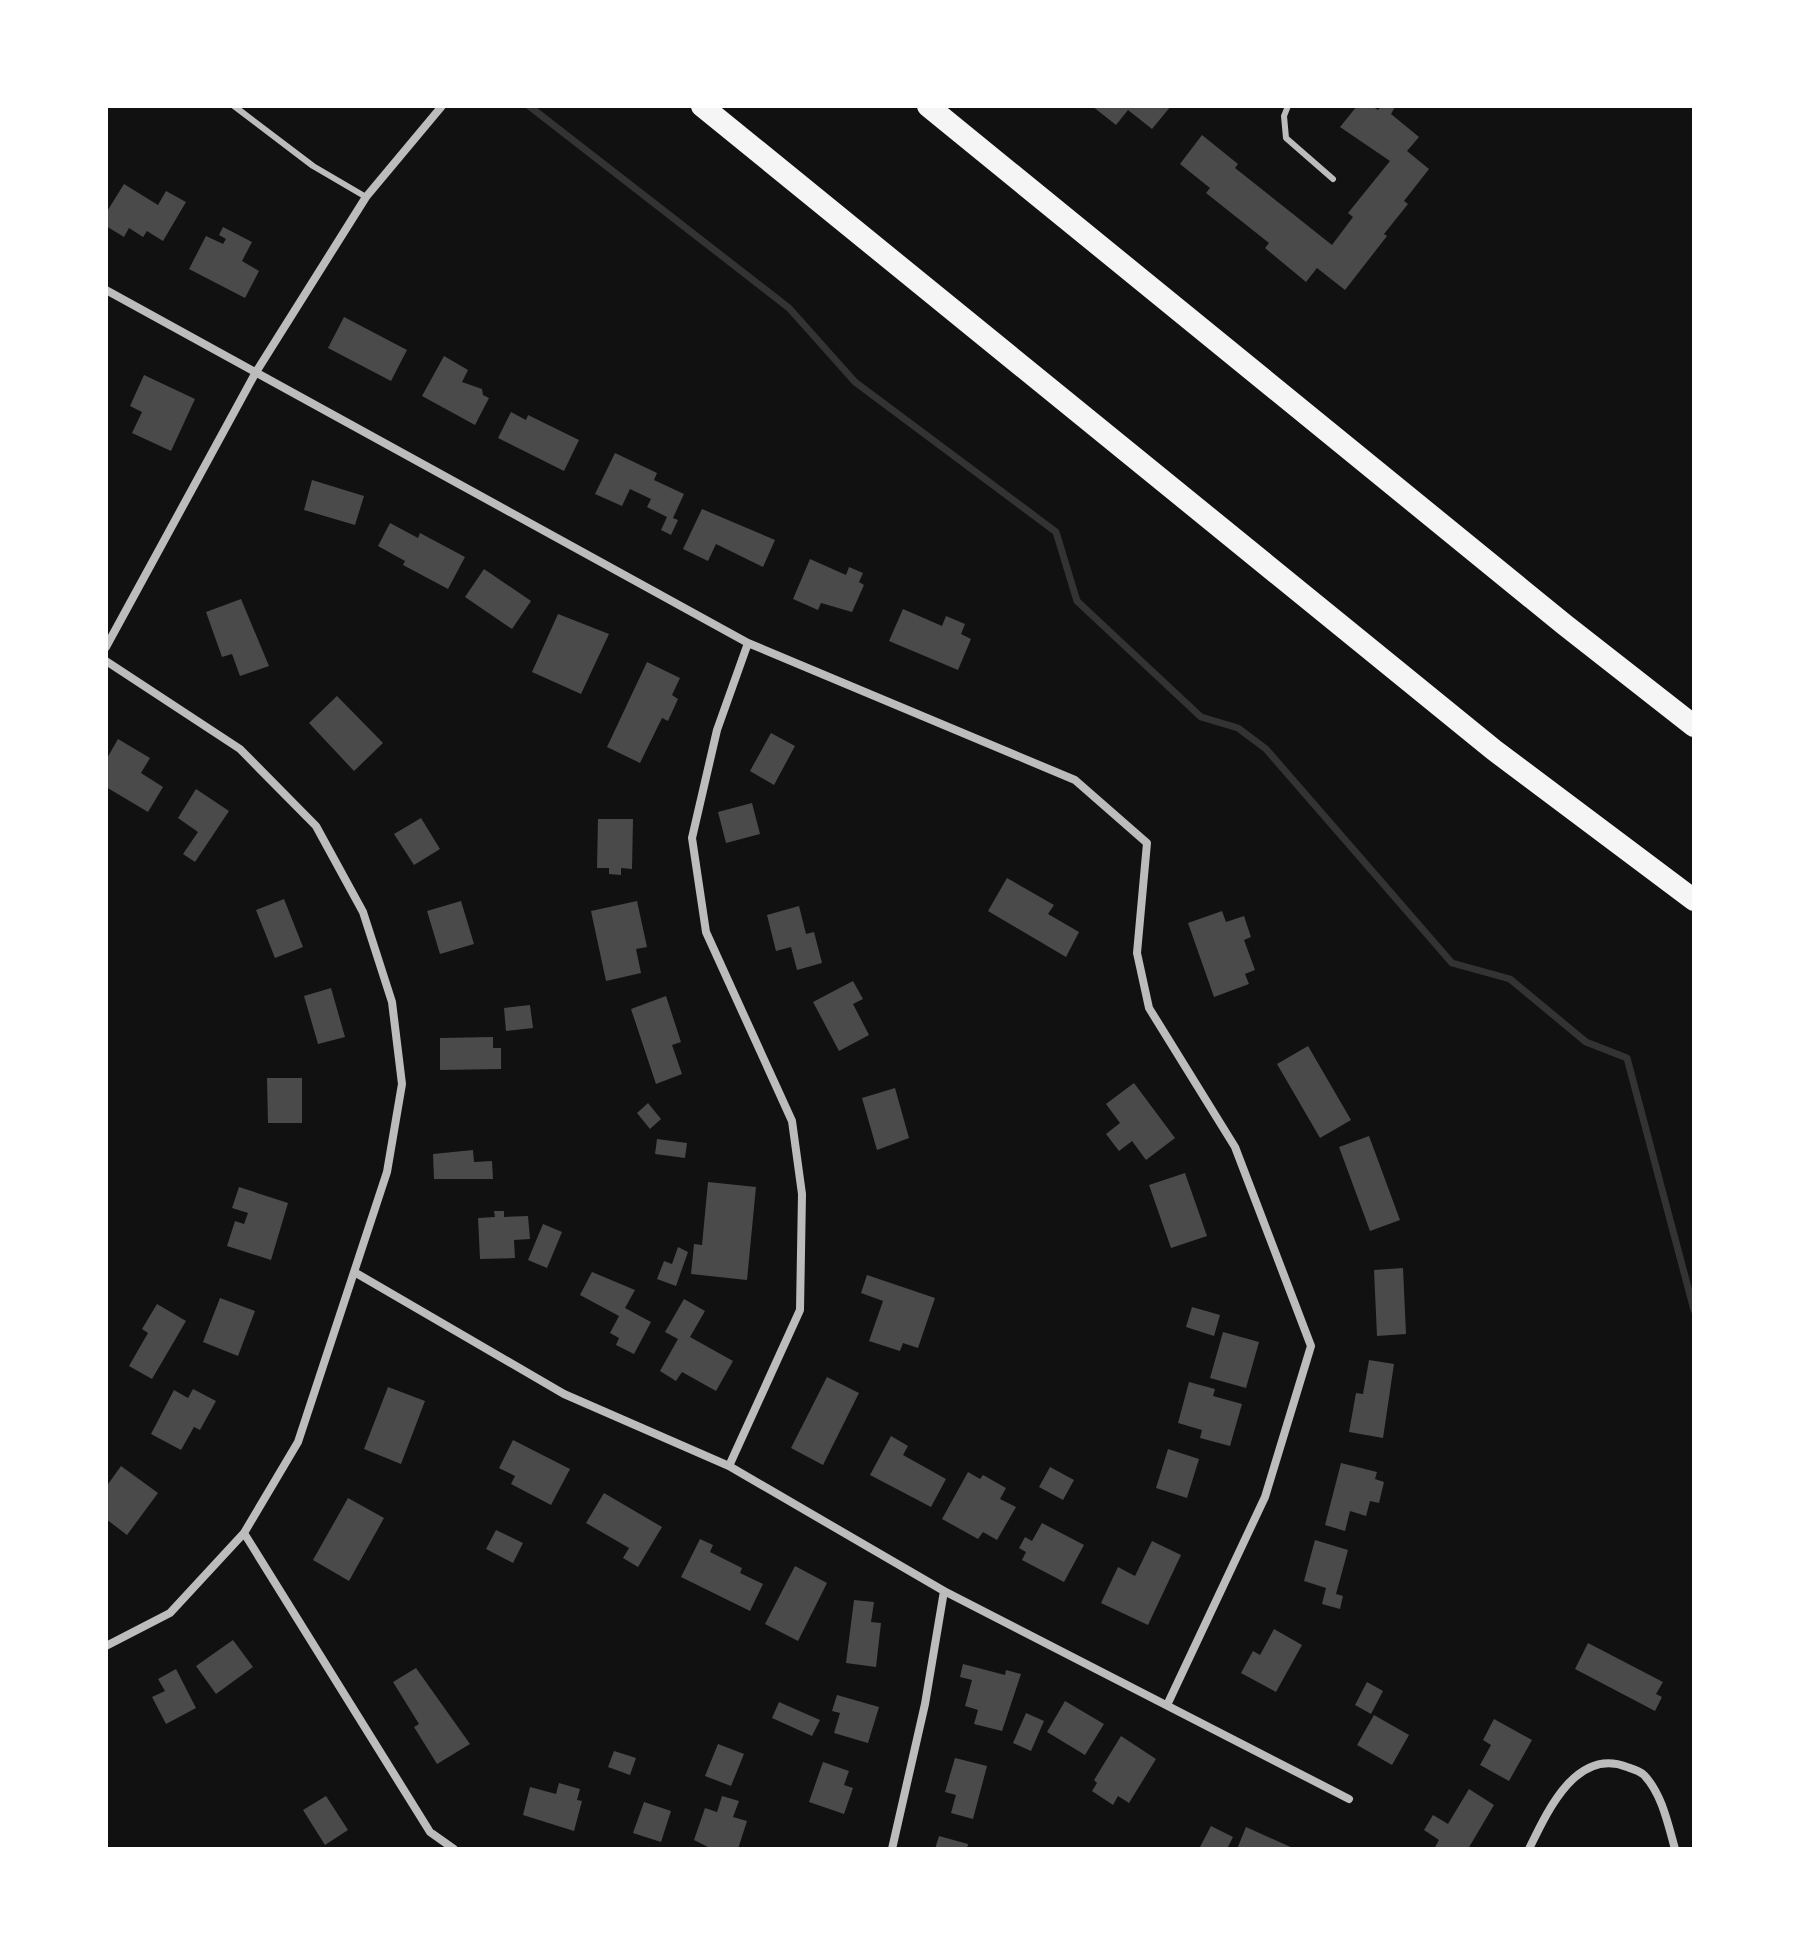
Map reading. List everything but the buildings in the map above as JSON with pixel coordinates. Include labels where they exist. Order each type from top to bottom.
[{"type":"highway","points":[[702,106],[1494,750],[1694,900]]},
{"type":"highway","points":[[928,106],[1565,625],[1694,726]]},
{"type":"street","points":[[106,647],[256,372],[366,197],[442,106]]},
{"type":"street","points":[[106,290],[748,643],[1075,780],[1147,843],[1137,953],[1149,1008],[1235,1147],[1311,1346],[1265,1497],[1168,1703]]},
{"type":"street","points":[[729,1466],[800,1310],[802,1194],[792,1121],[706,932],[692,838],[717,730],[748,643]]},
{"type":"street","points":[[106,661],[240,749],[316,826],[363,912],[392,1002],[402,1084],[387,1172],[298,1442],[244,1533],[170,1613],[106,1646]]},
{"type":"street","points":[[356,1273],[564,1394],[729,1466],[944,1591],[1168,1703],[1349,1799]]},
{"type":"street","points":[[244,1533],[430,1832],[454,1849]]},
{"type":"street","points":[[892,1849],[925,1704],[944,1591]]},
{"type":"street","points":[[1529,1849],[1570,1780],[1589,1766],[1617,1763],[1643,1773],[1662,1805],[1675,1849]]},
{"type":"lane","points":[[234,106],[313,166],[366,197]]},
{"type":"lane","points":[[1288,106],[1284,116],[1286,138],[1333,179]]},
{"type":"waterway","points":[[529,106],[789,308],[855,382],[1056,532],[1077,601],[1201,717],[1238,728],[1266,749],[1452,963],[1510,979],[1586,1042],[1627,1058],[1694,1310]]}]
